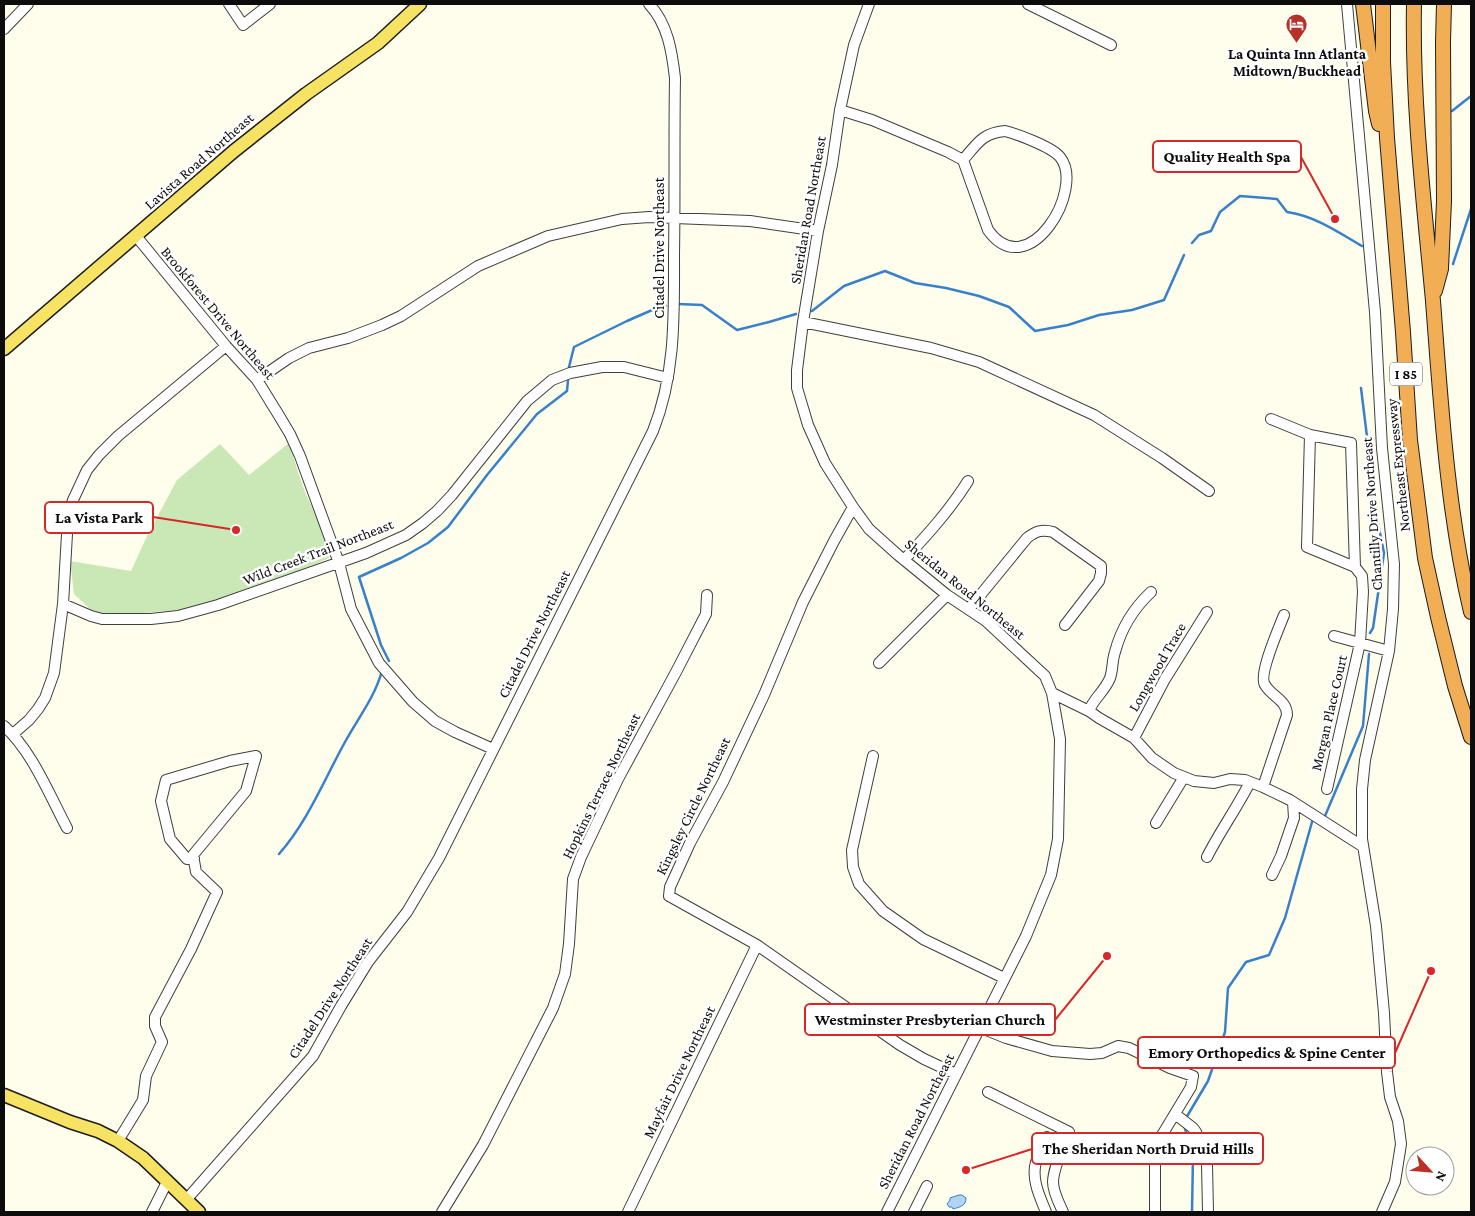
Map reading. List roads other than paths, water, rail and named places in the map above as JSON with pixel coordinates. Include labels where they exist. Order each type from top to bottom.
[{"type":"highway","points":[[1363,4],[1376,111],[1389,168]]},
{"type":"highway","name":"Northeast Expressway","points":[[1383,4],[1383,62],[1389,168],[1410,440],[1425,558],[1451,669],[1471,737]]},
{"type":"highway","name":"I 85","points":[[1414,4],[1413,33],[1419,150],[1444,447],[1458,549],[1471,612]]},
{"type":"highway","points":[[1433,301],[1441,269],[1444,201],[1442,42],[1444,4]]},
{"type":"main road","name":"Lavista Road Northeast","points":[[4,349],[256,132],[378,43],[420,4]]},
{"type":"main road","points":[[4,1095],[70,1122],[98,1131],[118,1141],[143,1158],[199,1212]]},
{"type":"street","points":[[4,29],[28,4]]},
{"type":"street","points":[[229,4],[243,25],[270,4]]},
{"type":"street","name":"Citadel Drive Northeast","points":[[186,1200],[314,1056],[368,962],[407,912],[440,858],[653,431],[660,413],[668,378],[674,334],[675,78],[663,23],[650,4]]},
{"type":"street","name":"Sheridan Road Northeast","points":[[870,4],[854,45],[840,110],[832,165],[818,231],[803,322],[796,370],[797,388],[808,425],[825,464],[853,507],[869,528],[904,560],[947,595],[986,621],[1045,676],[1052,693],[1060,739],[1058,839],[1050,875],[1032,921],[887,1212]]},
{"type":"street","points":[[1028,4],[1111,45]]},
{"type":"street","name":"Chantilly Drive Northeast","points":[[1347,4],[1375,312],[1382,448],[1394,564],[1394,609],[1390,651],[1365,760],[1362,789],[1362,846],[1376,926],[1390,1097],[1398,1120],[1401,1144],[1395,1182],[1382,1212]]},
{"type":"street","points":[[840,110],[872,120],[963,160],[984,222],[993,237],[1002,243],[1016,248],[1026,246],[1038,239],[1060,207],[1066,189],[1065,165],[1060,157],[1046,148],[1005,131],[995,132],[984,137],[963,160]]},
{"type":"street","points":[[257,380],[289,358],[309,348],[348,338],[382,325],[400,316],[478,266],[548,236],[622,219],[649,217],[750,221],[818,231]]},
{"type":"street","name":"Brookforest Drive Northeast","points":[[136,236],[226,346],[257,380],[290,434],[300,456],[339,563],[351,610],[382,666],[413,702],[435,721],[493,749]]},
{"type":"street","points":[[803,322],[930,348],[979,362],[1094,415],[1209,490]]},
{"type":"street","points":[[13,734],[38,709],[50,686],[57,657],[63,604],[70,509],[87,470],[105,448],[118,436],[226,346]]},
{"type":"street","name":"Wild Creek Trail Northeast","points":[[63,604],[102,619],[151,620],[178,616],[218,605],[339,563],[406,535],[423,523],[452,495],[527,401],[552,380],[570,373],[602,367],[624,367],[668,378]]},
{"type":"street","name":"Morgan Place Court","points":[[1271,419],[1310,435],[1351,443],[1355,567],[1362,576],[1363,592],[1360,643],[1327,789]]},
{"type":"street","points":[[1310,435],[1307,547],[1355,567]]},
{"type":"street","points":[[904,560],[936,524],[968,481]]},
{"type":"street","name":"Kingsley Circle Northeast","points":[[853,507],[803,602],[764,695],[723,782],[690,843],[670,887],[669,896],[757,945],[900,1045],[956,1074]]},
{"type":"street","points":[[969,609],[1027,538],[1035,532],[1044,529],[1053,532],[1101,566],[1099,581],[1065,625]]},
{"type":"street","points":[[1089,711],[1105,690],[1111,677],[1115,651],[1125,626],[1142,600],[1151,592]]},
{"type":"street","name":"Hopkins Terrace Northeast","points":[[442,1212],[483,1145],[553,1008],[567,959],[573,879],[581,857],[618,779],[706,614],[707,595]]},
{"type":"street","points":[[879,663],[947,595]]},
{"type":"street","name":"Longwood Trace","points":[[1134,738],[1165,679],[1207,612]]},
{"type":"street","points":[[1263,787],[1287,709],[1264,685],[1262,677],[1284,615]]},
{"type":"street","name":"Morgan Place Court","points":[[1334,636],[1390,651]]},
{"type":"street","points":[[1052,693],[1089,711],[1134,738],[1152,758],[1174,773],[1194,781],[1214,783],[1230,779],[1250,782],[1263,787],[1293,802],[1362,846]]},
{"type":"street","points":[[4,726],[13,734],[29,758],[66,828]]},
{"type":"street","points":[[118,1141],[143,1100],[146,1076],[162,1042],[156,1026],[156,1017],[191,949],[217,892],[196,872],[194,858],[193,855],[246,791],[256,756],[230,761],[166,780],[161,801],[170,839],[187,859],[194,858]]},
{"type":"street","points":[[874,756],[852,850],[853,868],[859,884],[883,911],[922,939],[1004,978]]},
{"type":"street","points":[[1156,823],[1184,777]]},
{"type":"street","points":[[1207,857],[1250,782]]},
{"type":"street","points":[[1272,875],[1281,856],[1294,818],[1293,802]]},
{"type":"street","name":"Mayfair Drive Northeast","points":[[628,1212],[757,945]]},
{"type":"street","points":[[979,1027],[1006,1038],[1052,1051],[1090,1054],[1118,1046],[1128,1048],[1170,1068],[1193,1076],[1191,1088],[1159,1140],[1156,1149],[1155,1212]]},
{"type":"street","points":[[988,1092],[1069,1132],[1053,1182],[1056,1196],[1063,1212]]},
{"type":"street","points":[[1175,1114],[1196,1132],[1207,1164],[1208,1212]]},
{"type":"street","points":[[1046,1212],[1036,1186],[1036,1164],[1045,1141],[1061,1153]]},
{"type":"street","points":[[152,1212],[167,1182]]},
{"type":"street","points":[[914,1212],[927,1186]]},
{"type":"water","points":[[959,1195],[966,1198],[964,1204],[953,1209],[949,1207],[947,1204],[950,1198]]},
{"type":"waterway","points":[[1452,111],[1471,96]]},
{"type":"waterway","points":[[1192,243],[1199,235],[1211,231],[1220,212],[1240,196],[1277,199],[1287,212],[1317,221],[1362,246]]},
{"type":"waterway","points":[[1453,264],[1471,209]]},
{"type":"waterway","points":[[812,311],[844,286],[885,271],[915,283],[979,296],[1009,307],[1035,331],[1068,325],[1099,315],[1132,310],[1164,300],[1184,255]]},
{"type":"waterway","points":[[678,304],[702,305],[737,330],[796,314]]},
{"type":"waterway","points":[[569,367],[574,347],[627,321],[659,307],[666,306]]},
{"type":"waterway","points":[[389,661],[381,645],[359,577],[401,558],[428,543],[448,527],[487,475],[537,414],[567,391],[568,380]]},
{"type":"waterway","points":[[1361,388],[1377,518],[1384,553],[1373,628],[1370,633]]},
{"type":"waterway","points":[[1325,816],[1363,726],[1369,654]]},
{"type":"waterway","points":[[279,854],[299,828],[315,800],[345,742],[370,700],[381,674]]},
{"type":"waterway","points":[[1186,1118],[1208,1081],[1225,1032],[1228,988],[1246,962],[1269,955],[1285,918],[1312,822]]},
{"type":"waterway","points":[[1184,1125],[1193,1157],[1192,1212]]},
{"type":"place","name":"La Quinta Inn Atlanta Midtown/Buckhead","points":[[1297,44]]},
{"type":"place","name":"Quality Health Spa","points":[[1335,219]]},
{"type":"place","name":"La Vista Park","points":[[236,530]]},
{"type":"place","name":"Westminster Presbyterian Church","points":[[1107,956]]},
{"type":"place","name":"Emory Orthopedics & Spine Center","points":[[1431,971]]},
{"type":"place","name":"The Sheridan North Druid Hills","points":[[966,1170]]}]
